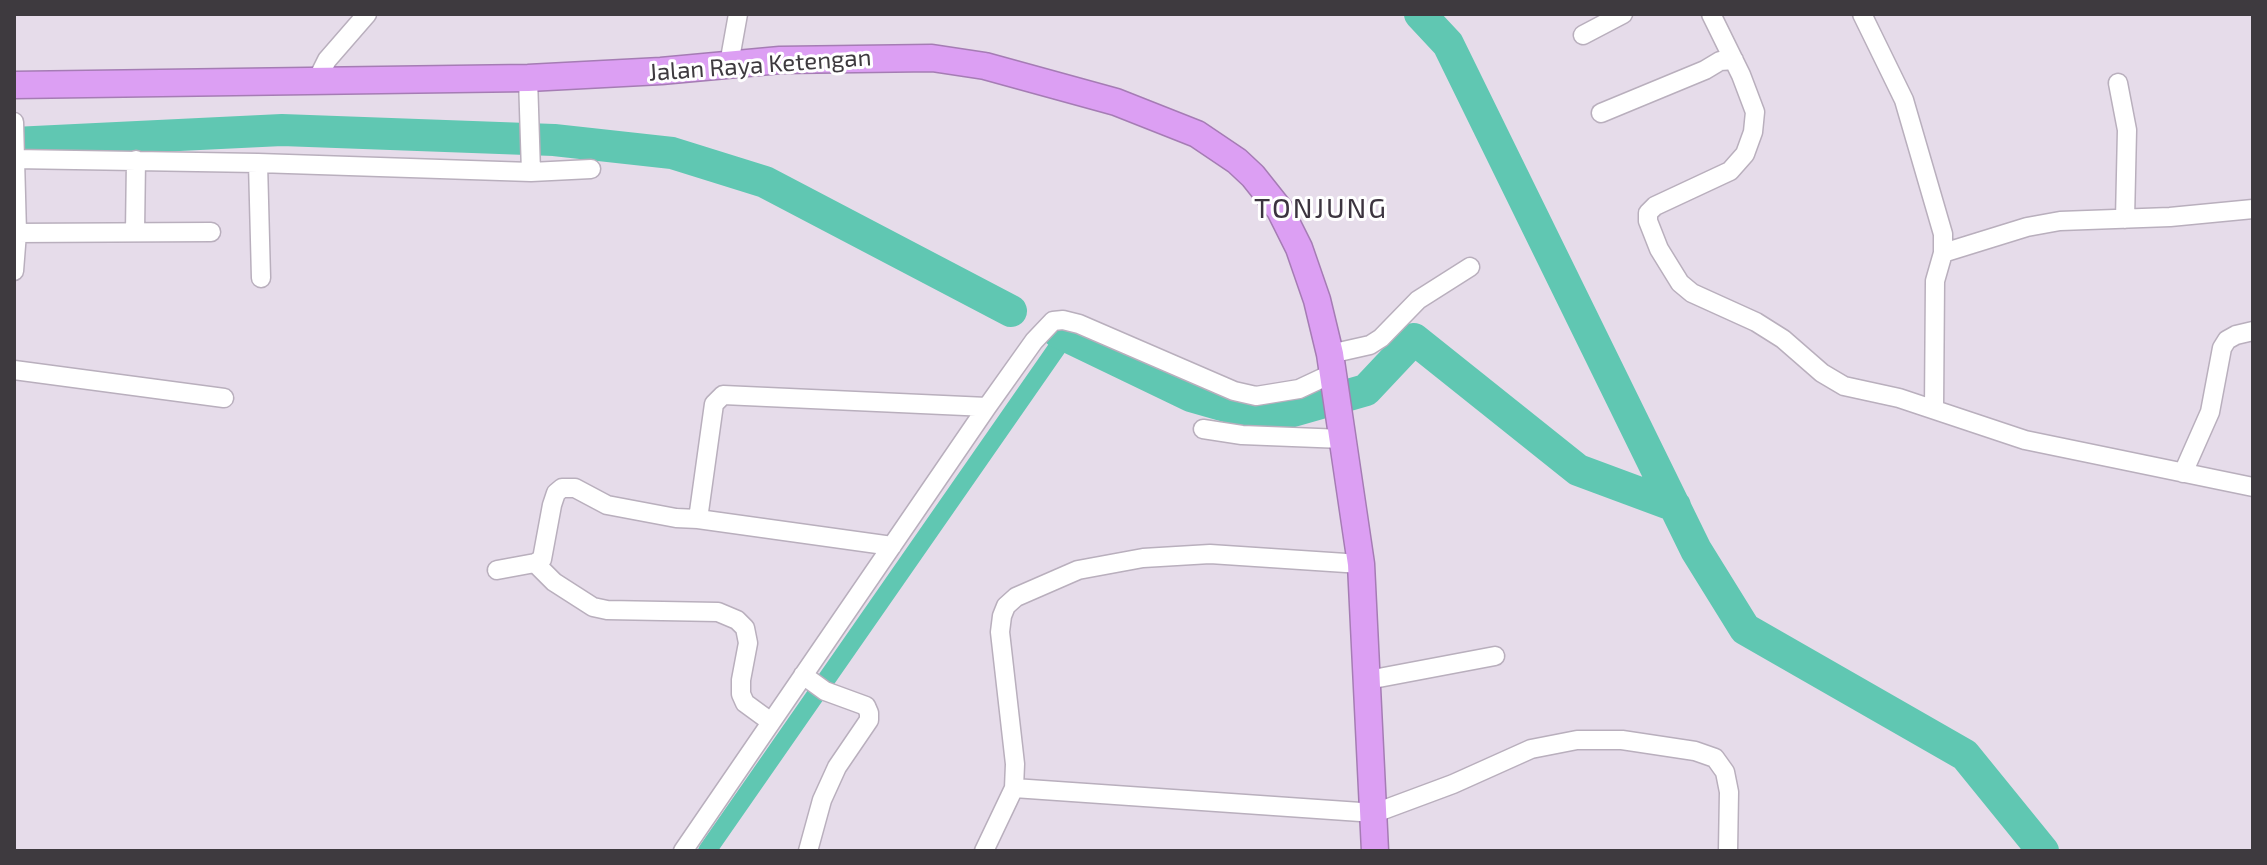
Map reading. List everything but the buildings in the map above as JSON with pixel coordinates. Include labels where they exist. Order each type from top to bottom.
[{"type":"highway","name":"Jalan Raya Ketengan","points":[[14,85],[528,78],[729,64],[904,57],[985,66],[1116,102],[1197,134],[1237,161],[1280,210],[1299,248],[1313,287],[1332,370],[1361,564],[1375,851]]},
{"type":"street","points":[[317,80],[327,60],[367,14]]},
{"type":"street","points":[[729,64],[738,14]]},
{"type":"street","points":[[1583,35],[1623,14]]},
{"type":"street","points":[[1711,14],[1720,64],[1755,112],[1745,154],[1730,171],[1650,210],[1648,221],[1659,249],[1680,283],[1692,293],[1756,322],[1844,386],[1934,409],[2025,440],[2253,487]]},
{"type":"street","points":[[1862,14],[1904,100],[1943,234],[1943,253],[1935,281],[1934,409]]},
{"type":"street","points":[[1601,113],[1720,64]]},
{"type":"street","points":[[528,78],[531,172]]},
{"type":"street","points":[[2118,83],[2127,130],[2125,219]]},
{"type":"street","points":[[14,122],[14,271]]},
{"type":"street","points":[[15,156],[531,172],[591,169]]},
{"type":"street","points":[[135,232],[136,160]]},
{"type":"street","points":[[258,163],[261,278]]},
{"type":"street","points":[[1943,253],[2027,227],[2060,221],[2253,209]]},
{"type":"street","points":[[15,233],[211,232]]},
{"type":"street","points":[[683,851],[771,722],[806,678],[987,407],[1053,321],[1063,320],[1234,391],[1256,396],[1299,389],[1332,370],[1381,338],[1418,300],[1470,267]]},
{"type":"street","points":[[2183,473],[2210,412],[2222,348],[2227,340],[2236,335],[2253,331]]},
{"type":"street","points":[[14,370],[224,398]]},
{"type":"street","points":[[698,519],[714,404],[723,395],[987,407]]},
{"type":"street","points":[[1203,429],[1242,435],[1342,429]]},
{"type":"street","points":[[497,570],[542,559],[552,505],[556,493],[562,488],[575,488],[607,505],[676,518],[892,546]]},
{"type":"street","points":[[984,851],[1014,788],[1015,764],[1000,632],[1006,606],[1016,597],[1078,570],[1143,558],[1210,554],[1361,564]]},
{"type":"street","points":[[535,563],[554,582],[593,607],[607,610],[718,612],[737,620],[745,628],[748,643],[741,694],[745,703],[771,722]]},
{"type":"street","points":[[1368,680],[1495,656]]},
{"type":"street","points":[[806,678],[825,691],[866,706],[869,713],[869,720],[837,767],[827,789],[808,851]]},
{"type":"street","points":[[1014,788],[1375,813],[1453,784],[1531,749],[1577,740],[1622,740],[1695,751],[1715,758],[1725,772],[1729,792],[1728,851]]},
{"type":"waterway","points":[[1420,14],[1448,44],[1696,550],[1745,629],[1965,755],[2043,851]]},
{"type":"waterway","points":[[14,143],[282,130],[554,140],[672,153],[765,182],[1011,311]]},
{"type":"waterway","points":[[1058,332],[1191,396],[1268,418],[1366,390],[1414,339],[1578,470],[1675,506]]},
{"type":"waterway","points":[[707,851],[1066,335]]},
{"type":"district","name":"TONJUNG","points":[[1321,209]]}]
